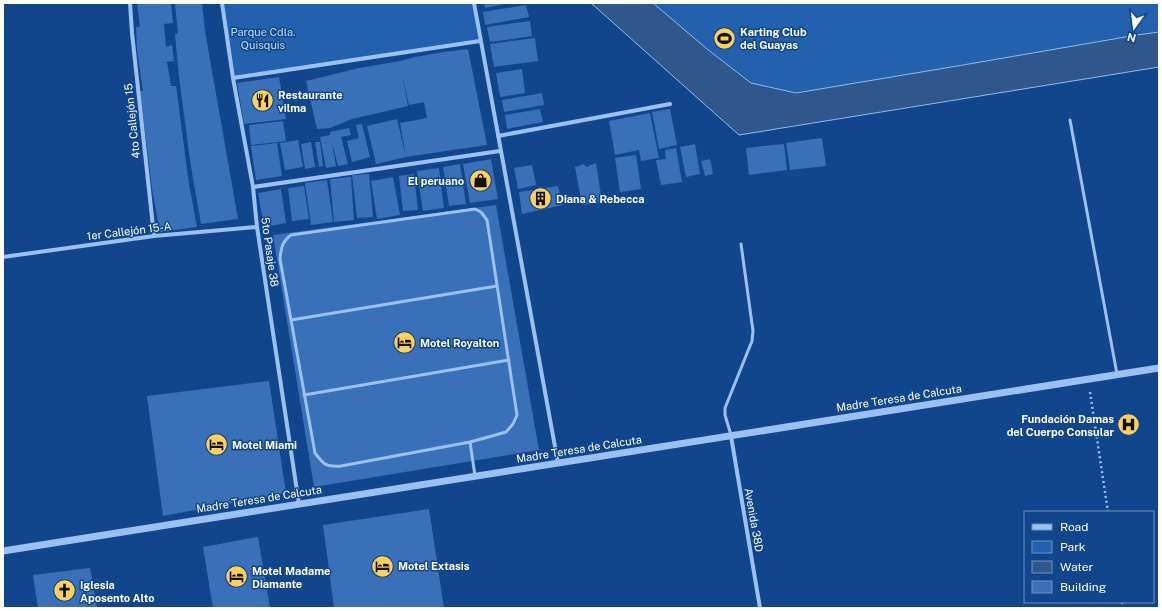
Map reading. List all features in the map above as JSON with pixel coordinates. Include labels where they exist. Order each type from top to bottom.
[{"type":"street","name":"4to Callejón 15","points":[[130,3],[154,236]]},
{"type":"street","name":"5to Pasaje 38","points":[[222,3],[233,78],[253,187],[257,227],[299,504]]},
{"type":"street","points":[[474,3],[558,463]]},
{"type":"street","points":[[233,78],[480,41]]},
{"type":"street","points":[[498,136],[670,104]]},
{"type":"street","points":[[253,187],[500,151]]},
{"type":"street","name":"1er Callejón 15-A","points":[[3,257],[154,236],[257,227]]},
{"type":"street","name":"Madre Teresa de Calcuta","points":[[3,551],[1159,368]]},
{"type":"street","name":"Avenida 38D","points":[[731,436],[760,608]]},
{"type":"lane","points":[[1070,120],[1117,374]]},
{"type":"lane","points":[[475,209],[481,212],[487,220],[517,415],[513,424],[506,432],[470,442],[330,467],[322,462],[315,453],[291,320],[280,259],[284,241],[291,235],[475,209]]},
{"type":"lane","points":[[731,436],[725,415],[725,408],[752,341],[753,331],[741,244]]},
{"type":"lane","points":[[291,320],[497,286]]},
{"type":"lane","points":[[304,395],[508,360]]},
{"type":"lane","points":[[470,442],[475,476]]},
{"type":"path","points":[[1088,379],[1108,511]]},
{"type":"green space","name":"Parque Cdla. Quisquis","points":[[222,3],[474,3],[480,41],[233,78]]},
{"type":"green space","points":[[653,3],[1159,3],[1159,32],[796,93],[752,83],[707,49]]},
{"type":"water","points":[[591,3],[653,3],[707,49],[751,83],[796,93],[1159,32],[1159,67],[739,135]]},
{"type":"building","points":[[137,3],[171,3],[173,23],[164,24],[166,47],[172,45],[174,61],[155,63],[167,62],[171,86],[176,86],[189,184],[197,227],[160,232],[152,189],[140,91],[143,91],[137,50],[136,27],[140,27]]},
{"type":"building","points":[[175,3],[202,3],[205,31],[238,219],[201,224],[191,167],[179,77],[175,34],[178,33]]},
{"type":"building","points":[[484,3],[504,3],[504,4],[485,8]]},
{"type":"building","points":[[526,5],[529,17],[485,25],[483,12]]},
{"type":"building","points":[[530,21],[532,36],[490,42],[487,27]]},
{"type":"building","points":[[535,38],[538,61],[494,67],[490,44]]},
{"type":"building","points":[[468,49],[487,145],[406,157],[400,123],[427,118],[424,102],[409,105],[403,78],[408,106],[352,119],[330,128],[317,129],[306,81],[359,68],[415,57]]},
{"type":"building","points":[[522,69],[525,93],[500,97],[496,73]]},
{"type":"building","name":"Restaurante vilma","points":[[279,77],[286,119],[244,124],[237,83]]},
{"type":"building","points":[[542,93],[544,105],[504,112],[502,100]]},
{"type":"building","points":[[540,109],[543,122],[507,129],[505,115]]},
{"type":"building","points":[[670,109],[677,145],[659,149],[652,112]]},
{"type":"building","points":[[650,113],[659,158],[641,161],[639,150],[615,155],[609,121]]},
{"type":"building","points":[[397,119],[406,157],[376,164],[367,126]]},
{"type":"building","points":[[283,121],[286,141],[251,145],[249,125]]},
{"type":"building","points":[[362,124],[370,157],[352,162],[347,141],[359,138],[356,125]]},
{"type":"building","points":[[349,128],[351,135],[341,137],[348,164],[338,166],[332,142],[336,166],[326,168],[320,137],[330,135],[330,132]]},
{"type":"building","points":[[822,138],[826,166],[790,170],[786,143]]},
{"type":"building","points":[[298,140],[303,167],[285,170],[280,143]]},
{"type":"building","points":[[311,142],[315,167],[305,169],[301,144]]},
{"type":"building","points":[[315,142],[320,142],[323,166],[319,167]]},
{"type":"building","points":[[277,143],[282,176],[256,180],[251,146]]},
{"type":"building","points":[[695,144],[700,174],[686,177],[680,147]]},
{"type":"building","points":[[784,144],[787,170],[749,175],[746,148]]},
{"type":"building","points":[[676,148],[682,182],[661,185],[656,160],[666,159],[665,150]]},
{"type":"building","points":[[636,155],[641,189],[620,192],[615,158]]},
{"type":"building","name":"El peruano","points":[[491,159],[498,199],[470,203],[463,164]]},
{"type":"building","points":[[710,159],[713,174],[705,176],[701,161]]},
{"type":"building","points":[[596,163],[602,202],[582,205],[575,167],[584,164],[586,167]]},
{"type":"building","points":[[460,164],[466,204],[449,206],[443,167]]},
{"type":"building","points":[[532,165],[536,185],[518,189],[514,168]]},
{"type":"building","points":[[439,168],[444,208],[423,211],[417,171]]},
{"type":"building","points":[[369,174],[373,217],[357,218],[352,175]]},
{"type":"building","points":[[414,174],[418,210],[403,211],[399,176]]},
{"type":"building","points":[[351,177],[354,220],[334,222],[330,179]]},
{"type":"building","points":[[393,177],[400,215],[377,219],[371,181]]},
{"type":"building","points":[[327,180],[333,222],[311,225],[305,183]]},
{"type":"building","points":[[304,186],[309,219],[292,221],[288,188]]},
{"type":"building","name":"Diana & Rebecca","points":[[558,186],[563,205],[522,214],[519,192]]},
{"type":"building","points":[[281,189],[286,223],[264,227],[258,193]]},
{"type":"building","name":"Motel Royalton","points":[[496,205],[539,450],[314,487],[273,235]]},
{"type":"building","name":"Motel Miami","points":[[269,381],[286,493],[163,516],[147,396]]},
{"type":"building","name":"Motel Extasis","points":[[429,509],[444,608],[334,608],[323,525]]},
{"type":"building","name":"Motel Madame Diamante","points":[[258,537],[270,608],[213,608],[203,547]]},
{"type":"building","name":"Iglesia Aposento Alto","points":[[90,568],[97,608],[38,608],[33,575]]},
{"type":"place","name":"Karting Club del Guayas","points":[[724,38]]},
{"type":"place","name":"Restaurante vilma","points":[[262,101]]},
{"type":"place","name":"El peruano","points":[[480,181]]},
{"type":"place","name":"Diana & Rebecca","points":[[541,199]]},
{"type":"place","name":"Motel Royalton","points":[[405,343]]},
{"type":"place","name":"Fundación Damas del Cuerpo Consular","points":[[1129,425]]},
{"type":"place","name":"Motel Miami","points":[[216,445]]},
{"type":"place","name":"Motel Extasis","points":[[383,566]]},
{"type":"place","name":"Motel Madame Diamante","points":[[236,577]]},
{"type":"place","name":"Iglesia Aposento Alto","points":[[65,591]]}]
